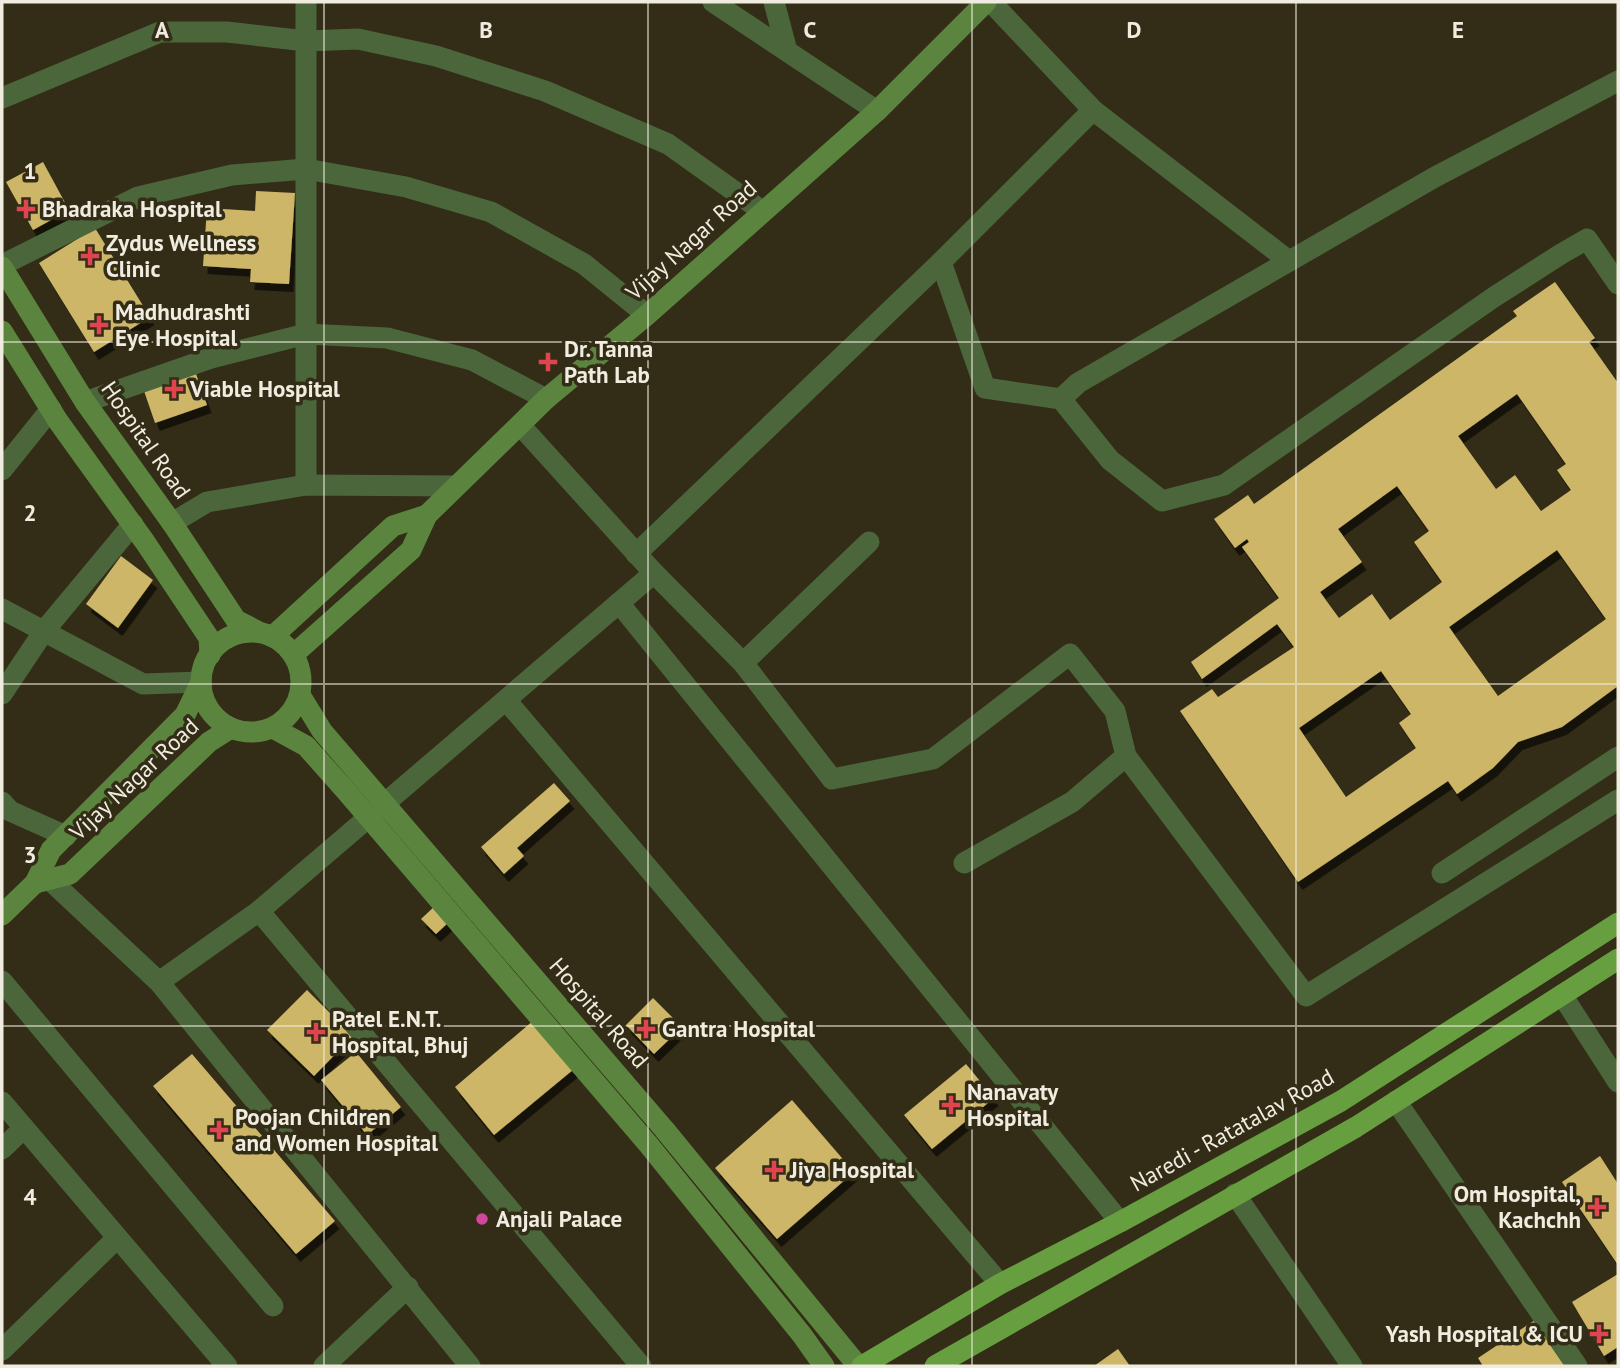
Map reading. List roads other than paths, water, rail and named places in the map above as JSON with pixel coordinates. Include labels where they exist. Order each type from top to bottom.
[{"type":"main road","name":"Naredi - Ratatalav Road","points":[[860,1366],[1000,1284],[1120,1222],[1340,1101],[1618,923]]},
{"type":"main road","points":[[935,1366],[1356,1127],[1618,959]]},
{"type":"street","points":[[306,2],[306,485]]},
{"type":"street","points":[[713,2],[877,111]]},
{"type":"street","points":[[774,2],[787,51]]},
{"type":"street","points":[[989,2],[1093,110],[1289,261]]},
{"type":"street","name":"Vijay Nagar Road","points":[[293,654],[411,550],[427,515],[546,399],[647,315],[877,111],[989,2]]},
{"type":"street","points":[[2,98],[160,32],[228,32],[306,41],[358,39],[436,57],[545,91],[668,144],[762,211]]},
{"type":"street","points":[[1061,398],[1078,383],[1435,177],[1618,81]]},
{"type":"street","points":[[636,554],[941,262],[1093,110]]},
{"type":"street","points":[[2,266],[138,197],[232,175],[306,169],[406,187],[491,212],[584,264],[647,315]]},
{"type":"street","points":[[941,262],[985,388],[1061,398],[1110,460],[1162,501],[1224,485],[1494,297],[1587,239],[1618,284]]},
{"type":"street","name":"Hospital Road","points":[[2,266],[85,402],[172,523],[236,620],[265,635]]},
{"type":"street","points":[[2,331],[51,409],[133,524],[209,638],[210,655]]},
{"type":"street","points":[[85,402],[211,358],[306,334],[387,338],[472,360],[546,399]]},
{"type":"street","points":[[2,470],[51,409]]},
{"type":"street","points":[[520,425],[653,573],[743,663],[832,779],[933,759],[1070,654],[1115,711],[1126,756],[1306,996],[1618,800]]},
{"type":"street","points":[[172,523],[207,502],[306,485],[456,486]]},
{"type":"street","name":"Vijay Nagar Road","points":[[265,635],[393,526],[427,515]]},
{"type":"street","points":[[2,694],[44,631],[133,524]]},
{"type":"street","points":[[743,663],[869,542]]},
{"type":"street","points":[[159,982],[259,911],[653,573]]},
{"type":"street","points":[[619,603],[1120,1222]]},
{"type":"street","points":[[2,609],[143,684],[201,682]]},
{"type":"street","points":[[244,633],[265,635],[284,644],[293,654],[302,681],[300,695],[285,720],[259,732],[245,732],[231,728],[209,710],[203,697],[203,668],[219,644],[231,636],[244,633]]},
{"type":"street","name":"Vijay Nagar Road","points":[[43,882],[51,850],[185,715],[201,682]]},
{"type":"street","name":"Hospital Road","points":[[300,695],[321,731],[664,1129],[860,1366]]},
{"type":"street","points":[[506,699],[1000,1284]]},
{"type":"street","name":"Hospital Road","points":[[273,727],[306,746],[368,817],[648,1144],[824,1366]]},
{"type":"street","name":"Vijay Nagar Road","points":[[2,915],[43,882],[70,874],[209,742],[231,728]]},
{"type":"street","points":[[964,863],[1072,802],[1126,756]]},
{"type":"street","points":[[1442,873],[1618,757]]},
{"type":"street","points":[[2,802],[10,811],[66,836]]},
{"type":"street","points":[[43,882],[159,982],[471,1366]]},
{"type":"street","points":[[259,911],[642,1366]]},
{"type":"street","points":[[2,981],[273,1306]]},
{"type":"street","points":[[1562,995],[1618,1082]]},
{"type":"street","points":[[1396,1101],[1577,1366]]},
{"type":"street","points":[[2,1102],[227,1366]]},
{"type":"street","points":[[2,1149],[24,1128]]},
{"type":"street","points":[[1236,1194],[1352,1366]]},
{"type":"street","points":[[2,1350],[117,1238]]},
{"type":"street","points":[[324,1366],[408,1287]]},
{"type":"place","name":"Bhadraka Hospital","points":[[26,209]]},
{"type":"place","name":"Zydus Wellness Clinic","points":[[90,256]]},
{"type":"place","name":"Madhudrashti Eye Hospital","points":[[99,325]]},
{"type":"place","name":"Dr. Tanna Path Lab","points":[[548,362]]},
{"type":"place","name":"Viable Hospital","points":[[174,389]]},
{"type":"place","name":"Gantra Hospital","points":[[646,1029]]},
{"type":"place","name":"Patel E.N.T. Hospital, Bhuj","points":[[316,1032]]},
{"type":"place","name":"Nanavaty Hospital","points":[[951,1105]]},
{"type":"place","name":"Poojan Children and Women Hospital","points":[[219,1130]]},
{"type":"place","name":"Jiya Hospital","points":[[774,1170]]},
{"type":"place","name":"Om Hospital, Kachchh","points":[[1597,1207]]},
{"type":"place","name":"Anjali Palace","points":[[482,1219]]},
{"type":"place","name":"Yash Hospital & ICU","points":[[1599,1334]]}]
